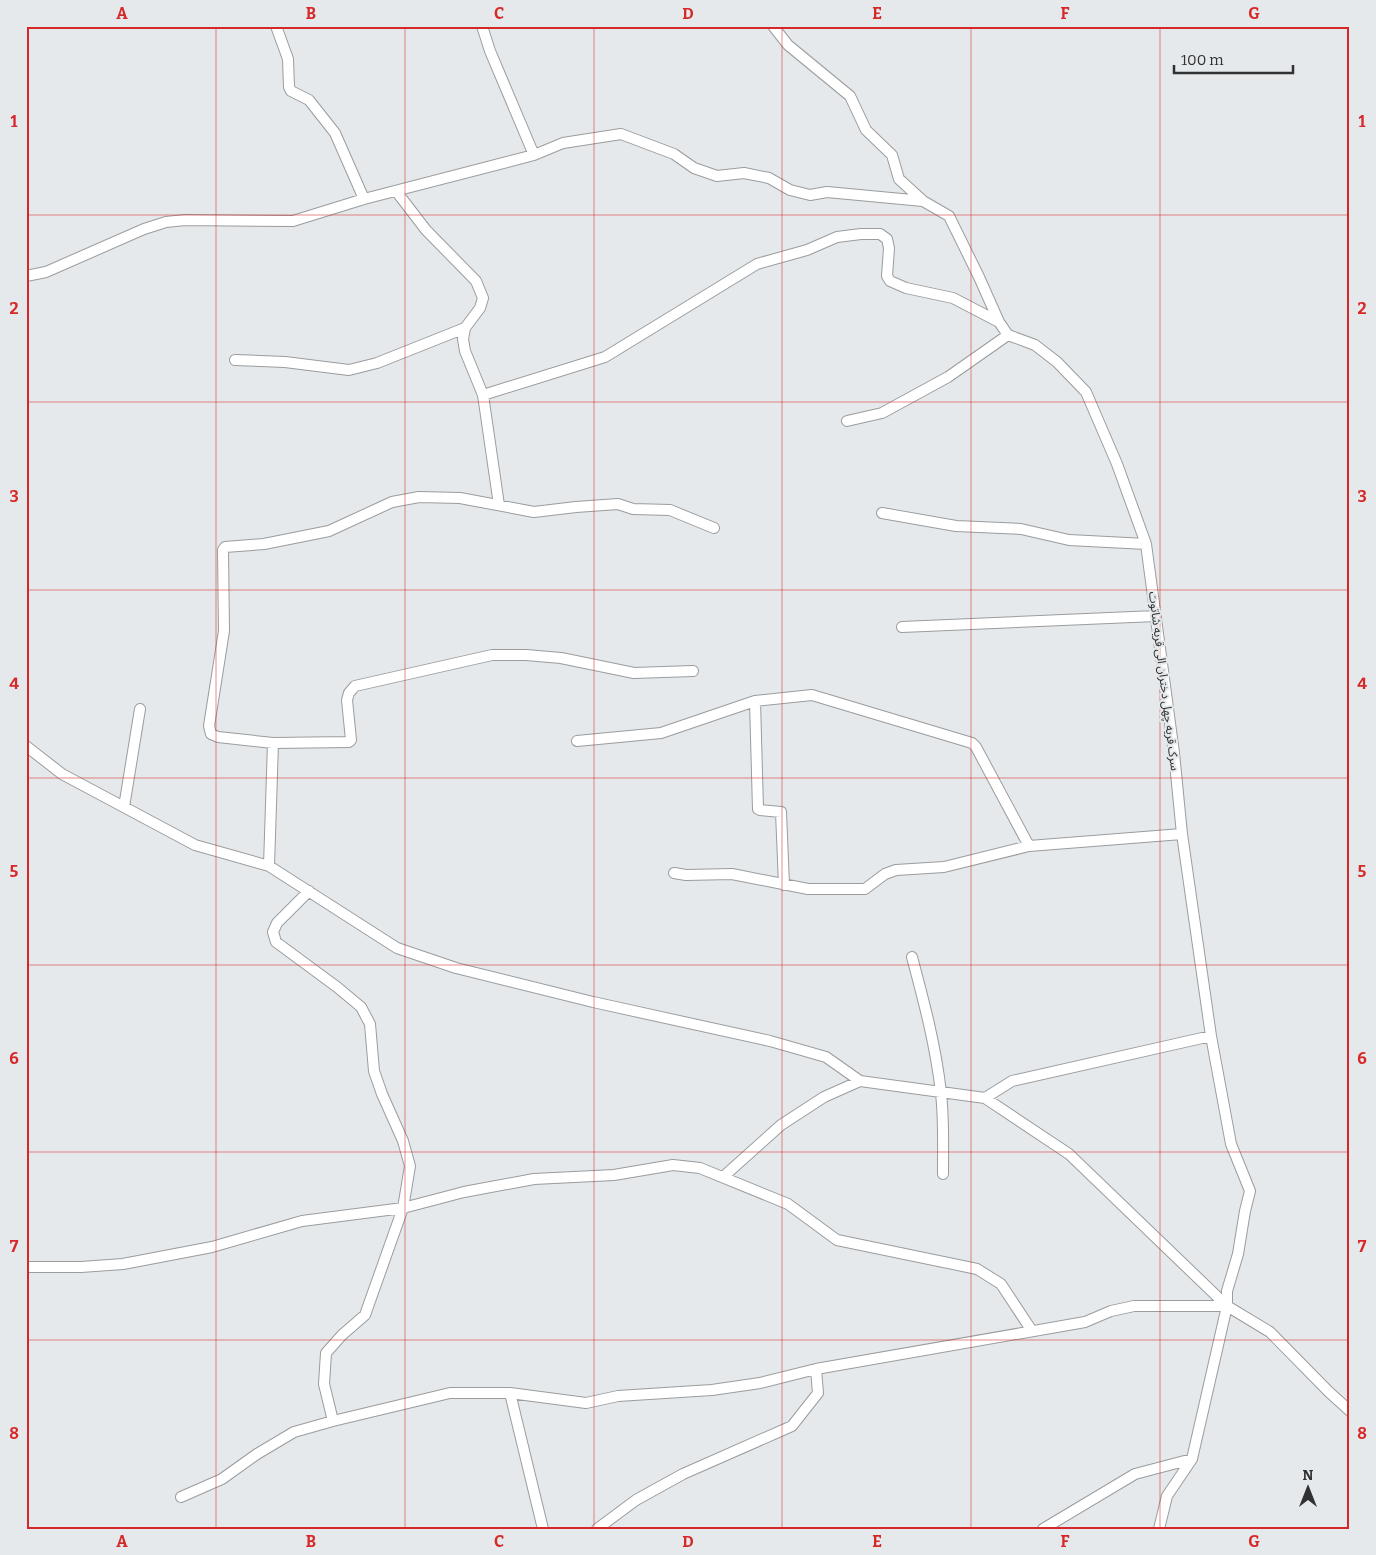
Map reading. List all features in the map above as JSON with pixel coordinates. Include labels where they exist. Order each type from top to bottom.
[{"type":"street","points":[[276,26],[288,59],[289,87],[291,91],[309,100],[335,133],[364,199]]},
{"type":"street","points":[[482,26],[490,51],[534,155]]},
{"type":"street","points":[[773,26],[788,45],[850,96],[866,130],[892,155],[899,179],[923,201],[949,216],[980,277],[999,322],[1008,335],[948,378],[882,413],[846,421]]},
{"type":"street","points":[[26,276],[46,272],[144,229],[166,222],[185,220],[293,221],[364,199],[534,155],[562,143],[621,134],[674,154],[694,168],[717,176],[744,173],[769,178],[790,190],[810,195],[827,192],[923,201]]},
{"type":"street","points":[[396,191],[426,230],[476,281],[482,298],[480,308],[465,328],[463,339],[465,350],[483,394],[499,505]]},
{"type":"street","points":[[483,394],[605,357],[757,264],[807,250],[837,237],[880,234],[886,239],[890,248],[887,276],[890,281],[906,288],[953,298],[999,322]]},
{"type":"street","points":[[235,360],[285,362],[349,370],[377,363],[465,328]]},
{"type":"street","name":"سرک قریه چهل دختران الی قریه شاتوت","points":[[1008,335],[1035,345],[1064,369],[1086,392],[1117,464],[1146,544],[1174,753],[1182,834],[1211,1036],[1231,1144],[1250,1191],[1238,1254],[1227,1291],[1227,1306],[1192,1459]]},
{"type":"street","points":[[693,671],[634,673],[561,658],[492,655],[356,686],[348,693],[347,700],[351,740],[349,742],[273,743],[218,737],[211,734],[209,726],[224,631],[223,550],[225,547],[264,544],[329,531],[392,502],[419,497],[460,498],[534,512],[618,504],[633,509],[670,510],[714,528]]},
{"type":"street","points":[[882,514],[956,526],[1022,529],[1069,540],[1146,544]]},
{"type":"street","points":[[902,627],[1156,616]]},
{"type":"street","points":[[577,741],[661,733],[755,701],[812,695],[972,743],[1029,846]]},
{"type":"street","points":[[755,701],[758,809],[781,812],[784,885]]},
{"type":"street","points":[[124,808],[140,709]]},
{"type":"street","points":[[269,866],[273,743]]},
{"type":"street","points":[[26,746],[62,774],[195,845],[269,866],[397,948],[456,968],[593,1002],[770,1041],[826,1058],[860,1081],[985,1098],[1069,1154],[1227,1306],[1270,1332],[1350,1411]]},
{"type":"street","points":[[674,873],[686,875],[732,874],[808,889],[864,889],[885,874],[896,870],[944,867],[1029,846],[1182,834]]},
{"type":"street","points":[[308,891],[277,923],[272,932],[276,942],[361,1007],[370,1024],[374,1071],[410,1166],[403,1208],[365,1314],[326,1353],[324,1384],[333,1421]]},
{"type":"street","points":[[912,957],[932,1035],[941,1092],[943,1174]]},
{"type":"street","points":[[985,1098],[1012,1081],[1211,1036]]},
{"type":"street","points":[[723,1177],[781,1125],[824,1097],[860,1081]]},
{"type":"street","points":[[26,1267],[81,1267],[123,1264],[212,1248],[302,1221],[403,1208],[464,1192],[534,1180],[614,1175],[673,1165],[700,1168],[788,1204],[837,1240],[977,1269],[1001,1284],[1032,1331]]},
{"type":"street","points":[[181,1497],[222,1480],[257,1454],[294,1432],[450,1393],[510,1392],[586,1403],[618,1396],[722,1388],[760,1383],[816,1368],[1085,1322],[1111,1311],[1134,1306],[1227,1306]]},
{"type":"street","points":[[597,1529],[636,1500],[683,1474],[792,1426],[818,1393],[816,1368]]},
{"type":"street","points":[[510,1392],[543,1529]]},
{"type":"street","points":[[1043,1529],[1136,1474],[1192,1459]]},
{"type":"street","points":[[1159,1529],[1168,1496],[1192,1459]]}]
